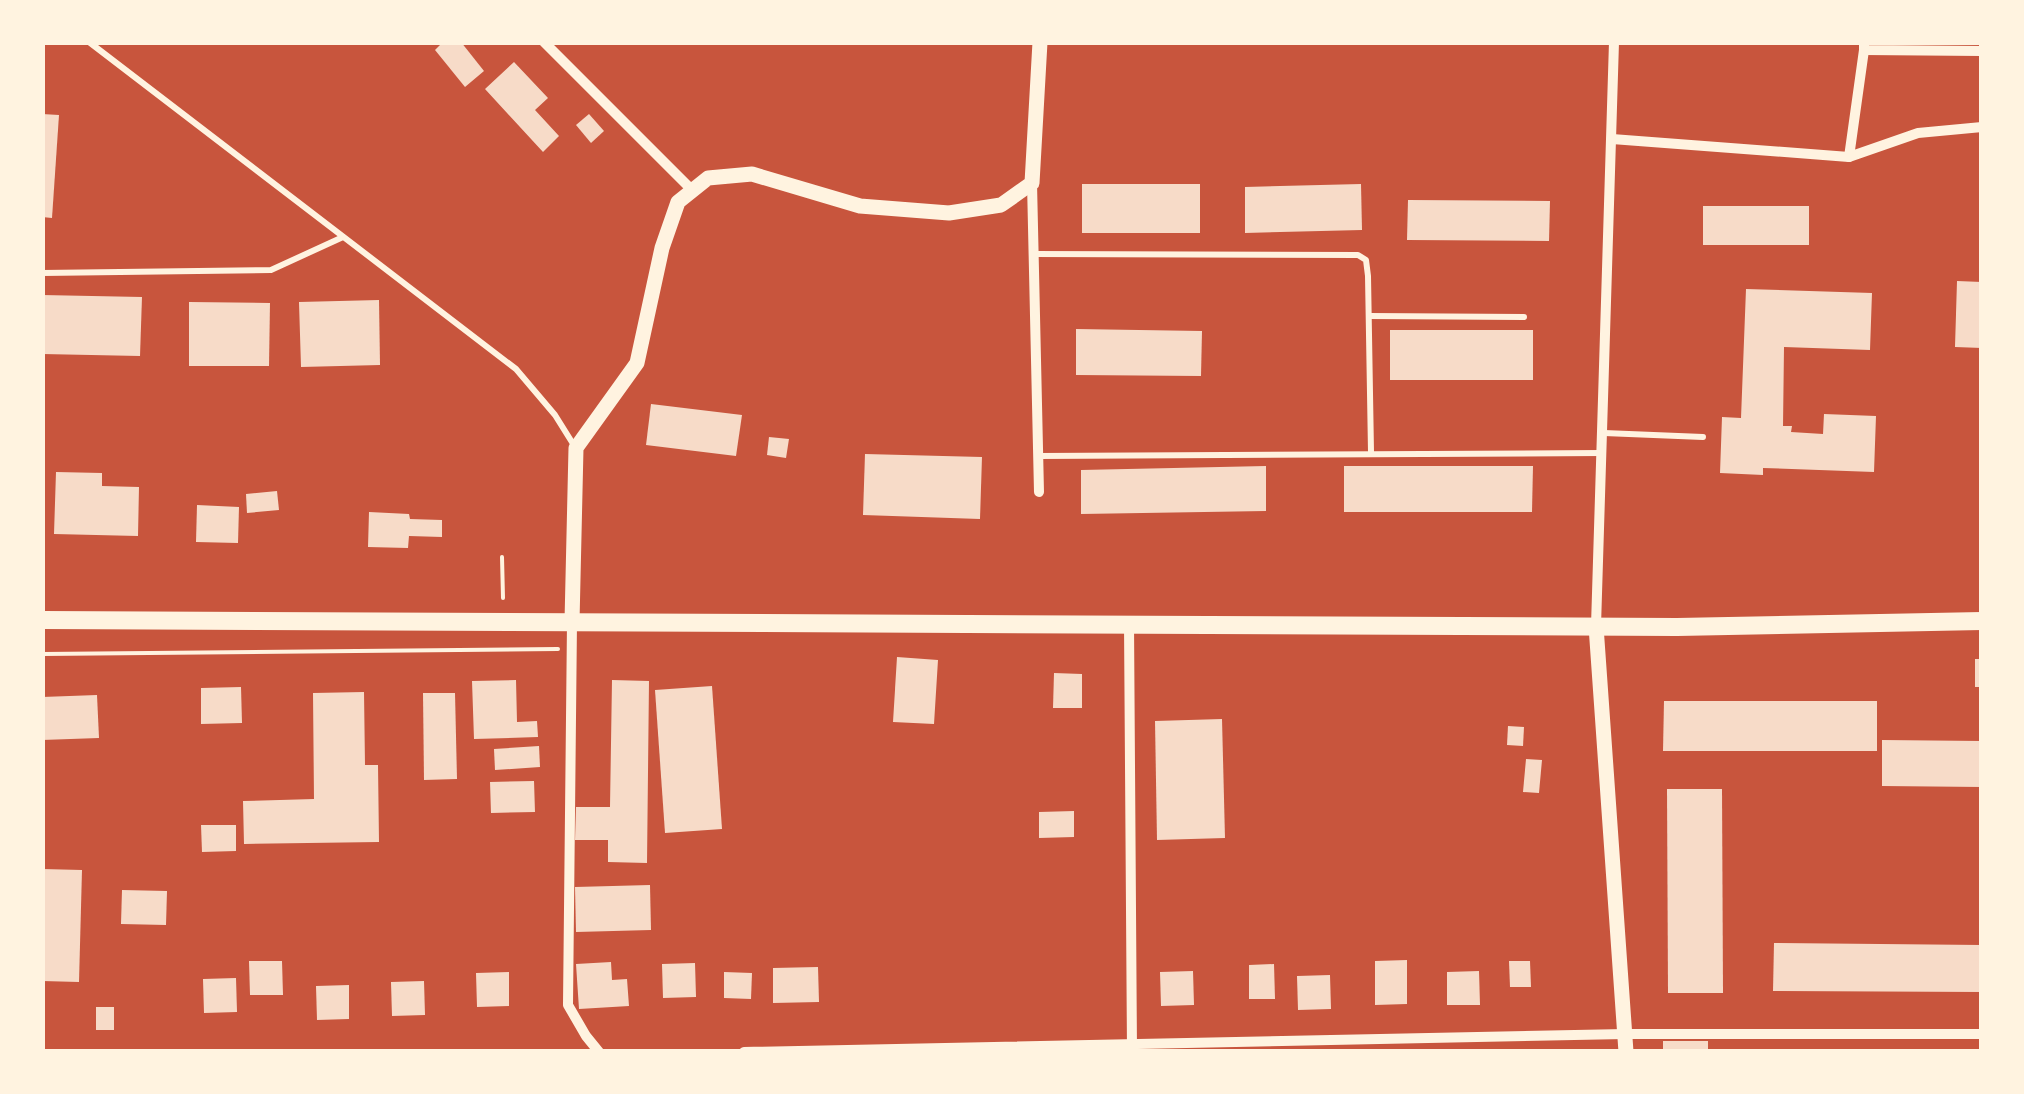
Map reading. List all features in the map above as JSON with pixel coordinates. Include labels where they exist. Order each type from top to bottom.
[{"type":"main road","points":[[42,620],[1596,626],[1982,620]]},
{"type":"street","points":[[544,42],[692,190]]},
{"type":"street","points":[[1039,492],[1032,183],[1040,42]]},
{"type":"street","points":[[1614,42],[1596,626],[1626,1043]]},
{"type":"street","points":[[1849,157],[1864,46],[1982,51]]},
{"type":"street","points":[[1612,140],[1849,157],[1918,133],[1982,128]]},
{"type":"street","points":[[599,1052],[568,1004],[576,448],[638,364],[662,248],[678,202],[708,178],[752,174],[860,206],[948,213],[1001,205],[1032,183]]},
{"type":"street","points":[[1128,623],[1132,1047]]},
{"type":"street","points":[[744,1052],[1626,1043],[1982,1034]]},
{"type":"lane","points":[[90,42],[516,370],[555,415],[576,448]]},
{"type":"lane","points":[[42,272],[271,270],[343,237]]},
{"type":"lane","points":[[1034,254],[1358,255],[1366,260],[1370,452]]},
{"type":"lane","points":[[1369,316],[1524,317]]},
{"type":"lane","points":[[1604,433],[1703,437]]},
{"type":"lane","points":[[1038,456],[1604,453]]},
{"type":"path","points":[[502,557],[503,598]]},
{"type":"path","points":[[42,654],[572,649]]},
{"type":"building","points":[[443,42],[461,42],[484,71],[465,87],[435,50]]},
{"type":"building","points":[[514,62],[548,98],[535,110],[559,136],[543,152],[485,89]]},
{"type":"building","points":[[42,114],[59,115],[52,218],[42,217]]},
{"type":"building","points":[[589,114],[604,131],[591,143],[576,125]]},
{"type":"building","points":[[1082,184],[1200,184],[1200,233],[1082,233]]},
{"type":"building","points":[[1361,184],[1362,230],[1245,233],[1245,187]]},
{"type":"building","points":[[1408,200],[1550,201],[1549,241],[1407,240]]},
{"type":"building","points":[[1703,206],[1809,206],[1809,245],[1703,245]]},
{"type":"building","points":[[1957,281],[1982,282],[1982,348],[1955,347]]},
{"type":"building","points":[[1746,289],[1872,293],[1870,350],[1784,347],[1783,426],[1792,426],[1791,432],[1823,434],[1824,414],[1876,416],[1874,472],[1763,468],[1763,475],[1720,473],[1722,417],[1741,418]]},
{"type":"building","points":[[42,295],[142,297],[140,356],[42,354]]},
{"type":"building","points":[[379,300],[380,365],[301,367],[299,302]]},
{"type":"building","points":[[189,302],[270,303],[269,366],[189,366]]},
{"type":"building","points":[[1076,329],[1202,331],[1201,376],[1076,375]]},
{"type":"building","points":[[1390,330],[1533,330],[1533,380],[1390,380]]},
{"type":"building","points":[[651,404],[742,415],[736,456],[646,445]]},
{"type":"building","points":[[769,437],[789,439],[786,458],[767,455]]},
{"type":"building","points":[[865,454],[982,457],[980,519],[863,515]]},
{"type":"building","points":[[1266,466],[1266,511],[1081,514],[1081,470]]},
{"type":"building","points":[[1344,466],[1533,466],[1532,512],[1344,512]]},
{"type":"building","points":[[56,472],[102,473],[102,486],[139,487],[138,536],[54,534]]},
{"type":"building","points":[[277,491],[279,510],[247,513],[246,494]]},
{"type":"building","points":[[197,505],[239,507],[238,543],[196,542]]},
{"type":"building","points":[[369,512],[442,520],[442,537],[409,536],[408,548],[368,547]]},
{"type":"building","points":[[897,657],[938,660],[934,724],[893,722]]},
{"type":"building","points":[[1975,659],[1982,659],[1982,687],[1975,687]]},
{"type":"building","points":[[1054,673],[1082,674],[1082,708],[1053,708]]},
{"type":"building","points":[[516,680],[517,722],[537,721],[538,737],[474,739],[472,681]]},
{"type":"building","points":[[612,680],[649,681],[647,863],[608,862],[608,840],[575,840],[576,807],[610,807]]},
{"type":"building","points":[[712,686],[722,829],[665,833],[655,690]]},
{"type":"building","points":[[241,687],[242,723],[201,724],[201,688]]},
{"type":"building","points":[[364,692],[365,765],[378,765],[379,842],[244,844],[243,801],[314,799],[313,693]]},
{"type":"building","points":[[423,693],[455,693],[457,779],[424,780]]},
{"type":"building","points":[[97,695],[99,738],[42,740],[42,697]]},
{"type":"building","points":[[1664,701],[1877,701],[1877,751],[1663,751]]},
{"type":"building","points":[[1222,719],[1225,838],[1157,840],[1155,721]]},
{"type":"building","points":[[1508,726],[1524,727],[1523,746],[1507,745]]},
{"type":"building","points":[[1882,740],[1982,741],[1982,787],[1882,786]]},
{"type":"building","points":[[539,746],[540,767],[495,770],[494,749]]},
{"type":"building","points":[[1526,759],[1542,760],[1539,793],[1523,792]]},
{"type":"building","points":[[534,781],[535,812],[491,813],[490,782]]},
{"type":"building","points":[[1667,789],[1722,789],[1723,993],[1668,993]]},
{"type":"building","points":[[1074,811],[1074,837],[1039,838],[1039,812]]},
{"type":"building","points":[[201,825],[236,825],[236,851],[202,852]]},
{"type":"building","points":[[42,869],[82,870],[79,982],[42,981]]},
{"type":"building","points":[[650,885],[651,930],[576,932],[575,887]]},
{"type":"building","points":[[122,890],[167,891],[166,925],[121,924]]},
{"type":"building","points":[[1774,943],[1982,945],[1982,992],[1773,991]]},
{"type":"building","points":[[1407,960],[1407,1004],[1375,1005],[1375,961]]},
{"type":"building","points":[[249,961],[282,961],[283,995],[250,995]]},
{"type":"building","points":[[1509,961],[1530,961],[1531,987],[1510,987]]},
{"type":"building","points":[[611,962],[612,980],[627,979],[629,1006],[579,1009],[576,964]]},
{"type":"building","points":[[695,963],[696,997],[663,998],[662,964]]},
{"type":"building","points":[[1274,964],[1275,999],[1249,999],[1249,965]]},
{"type":"building","points":[[818,967],[819,1002],[773,1003],[773,968]]},
{"type":"building","points":[[1193,971],[1194,1005],[1161,1006],[1160,972]]},
{"type":"building","points":[[1479,971],[1480,1005],[1447,1005],[1447,972]]},
{"type":"building","points":[[509,972],[509,1006],[477,1007],[476,973]]},
{"type":"building","points":[[724,972],[752,973],[751,999],[724,998]]},
{"type":"building","points":[[1330,975],[1331,1009],[1298,1010],[1297,976]]},
{"type":"building","points":[[236,978],[237,1012],[204,1013],[203,979]]},
{"type":"building","points":[[424,981],[425,1015],[392,1016],[391,982]]},
{"type":"building","points":[[349,985],[349,1019],[317,1020],[316,986]]},
{"type":"building","points":[[96,1007],[114,1007],[114,1030],[96,1030]]},
{"type":"building","points":[[1663,1041],[1708,1041],[1708,1052],[1663,1052]]}]
